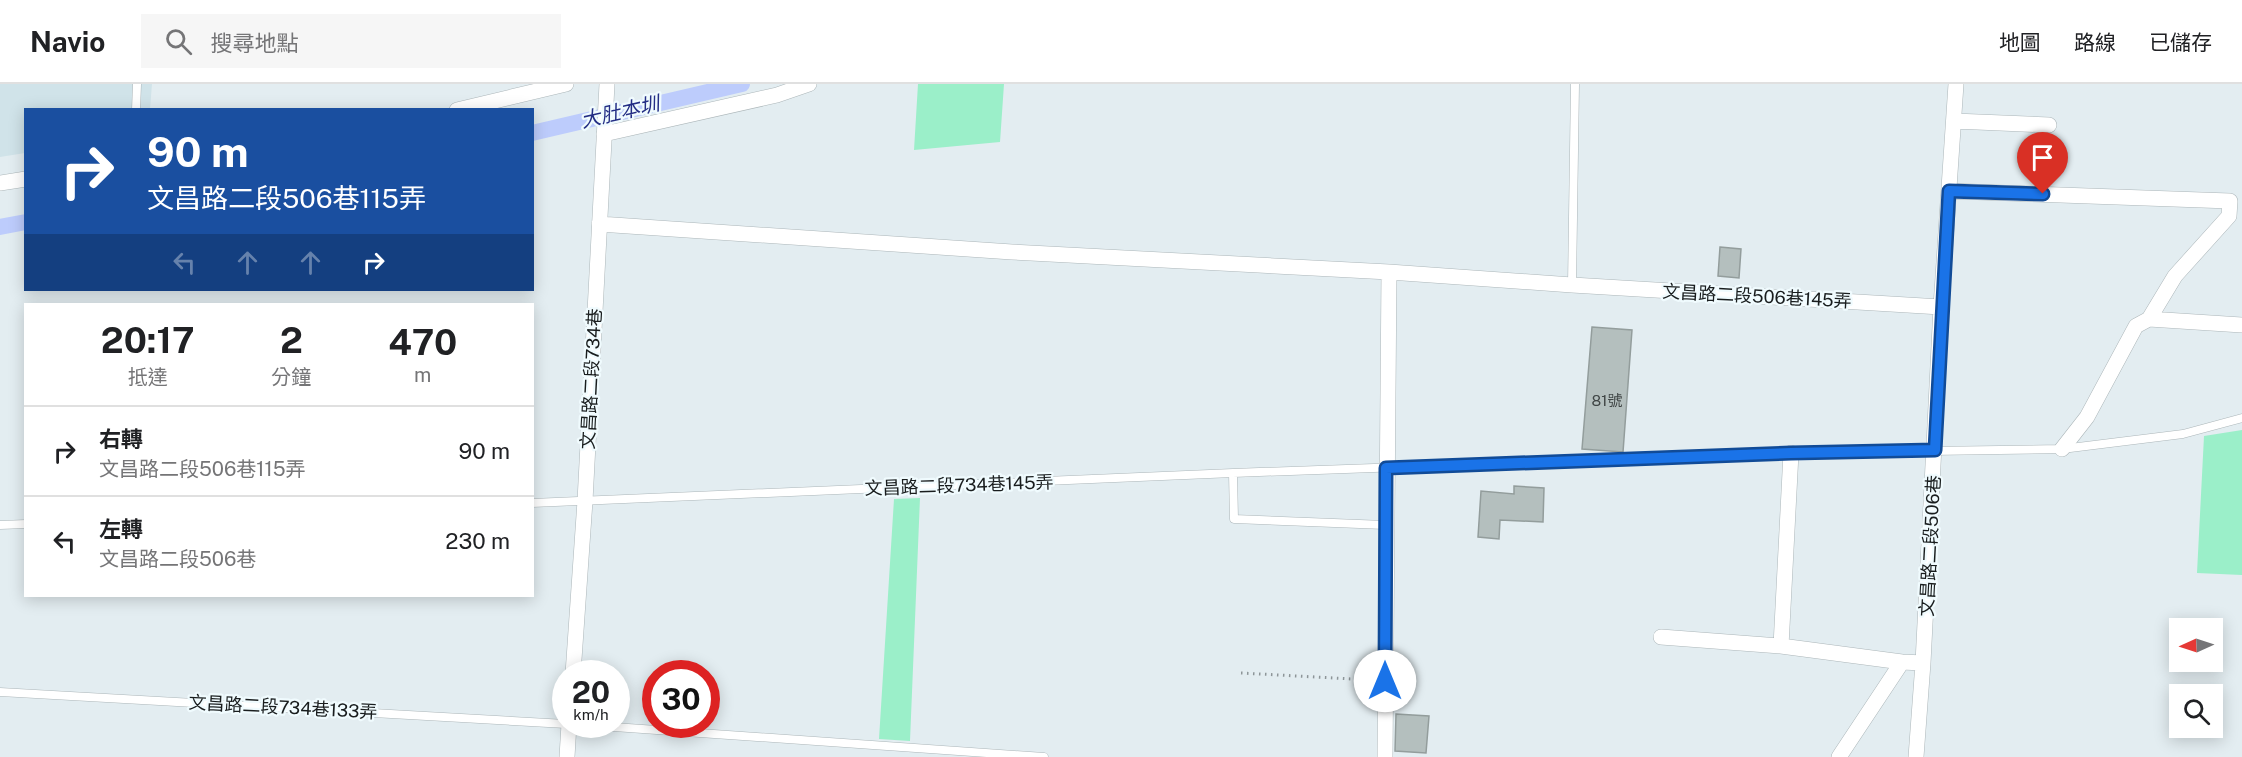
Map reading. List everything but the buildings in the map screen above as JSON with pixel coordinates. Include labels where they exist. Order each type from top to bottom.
[{"type":"street","points":[[465,108],[566,84]]},
{"type":"street","name":"文昌路二段734巷","points":[[574,660],[585,501],[607,84]]},
{"type":"street","points":[[604,134],[777,95],[809,84]]},
{"type":"street","name":"文昌路二段506巷","points":[[1916,757],[1956,84]]},
{"type":"street","points":[[1954,121],[2049,125]]},
{"type":"street","points":[[0,183],[24,179]]},
{"type":"street","points":[[1949,191],[2230,201],[2229,216],[2175,276],[2149,319],[2136,326],[2087,417],[2062,449]]},
{"type":"street","name":"文昌路二段506巷145弄","points":[[599,224],[1012,252],[1389,272],[1941,307]]},
{"type":"street","points":[[1384,757],[1389,272]]},
{"type":"street","points":[[2149,319],[2242,325]]},
{"type":"street","points":[[1781,646],[1791,453]]},
{"type":"street","points":[[1661,638],[1781,646],[1923,663]]},
{"type":"street","points":[[1839,757],[1902,662]]},
{"type":"street","points":[[567,757],[568,738]]},
{"type":"lane","points":[[136,108],[137,84]]},
{"type":"lane","points":[[1572,285],[1575,84]]},
{"type":"lane","name":"文昌路二段734巷145弄","points":[[534,503],[1233,473],[1791,453],[2062,449],[2183,434],[2242,418]]},
{"type":"lane","points":[[1233,473],[1234,519],[1385,525]]},
{"type":"lane","points":[[0,525],[24,524]]},
{"type":"lane","name":"文昌路二段734巷133弄","points":[[0,692],[552,723]]},
{"type":"lane","name":"文昌路二段734巷133弄","points":[[630,728],[1044,757]]},
{"type":"path","points":[[1240,673],[1385,681]]},
{"type":"shaded area","points":[[0,84],[152,84],[150,108],[24,108],[24,153],[0,157]]},
{"type":"green space","points":[[918,84],[1004,84],[1000,142],[914,150]]},
{"type":"green space","points":[[2242,430],[2242,575],[2197,573],[2204,436]]},
{"type":"green space","points":[[920,498],[910,741],[879,739],[894,499]]},
{"type":"waterway","name":"大肚本圳","points":[[534,133],[742,84]]},
{"type":"waterway","name":"大肚本圳","points":[[0,227],[24,222]]},
{"type":"route","points":[[1385,681],[1386,468],[1935,450],[1949,191],[2043,194]]}]
